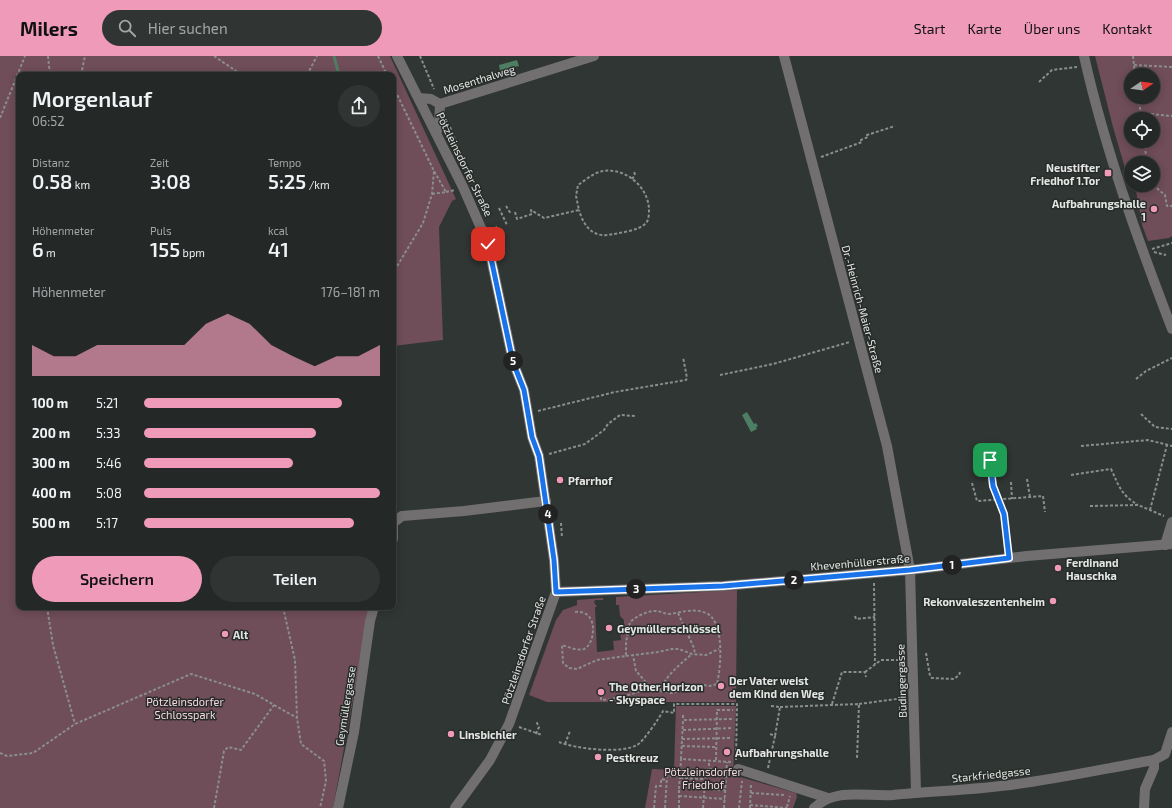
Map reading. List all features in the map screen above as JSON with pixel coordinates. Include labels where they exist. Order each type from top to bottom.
[{"type":"street","name":"Pötzleinsdorfer Straße","points":[[397,56],[464,187],[488,244],[513,362],[524,390],[532,437],[539,456],[546,501],[556,592],[509,724],[490,760],[455,808]]},
{"type":"street","name":"Mosenthalweg","points":[[419,98],[431,99],[440,104],[594,56]]},
{"type":"street","name":"Dr.-Heinrich-Maier-Straße","points":[[784,56],[887,446],[910,570]]},
{"type":"street","points":[[1085,61],[1095,106],[1143,252],[1172,330]]},
{"type":"street","name":"Mosenthalweg","points":[[436,133],[439,126],[440,104]]},
{"type":"street","points":[[396,521],[402,516],[464,511],[546,501]]},
{"type":"street","points":[[1168,519],[1169,544]]},
{"type":"street","name":"Khevenhüllerstraße","points":[[556,592],[723,586],[910,570],[1009,558],[1169,544]]},
{"type":"street","name":"Büdingergasse","points":[[910,570],[916,792]]},
{"type":"street","name":"Geymüllergasse","points":[[338,808],[354,732],[370,621],[373,610]]},
{"type":"street","points":[[1144,808],[1145,788],[1154,768],[1154,760],[1165,754],[1172,732]]},
{"type":"street","name":"Starkfriedgasse","points":[[814,808],[828,798],[843,795],[890,795],[1021,784],[1154,760]]},
{"type":"street","name":"Starkfriedgasse","points":[[737,765],[766,777],[828,798]]},
{"type":"path","points":[[19,72],[25,56]]},
{"type":"path","points":[[48,56],[50,72]]},
{"type":"path","points":[[82,72],[85,56]]},
{"type":"path","points":[[214,56],[238,72]]},
{"type":"path","points":[[309,72],[317,56]]},
{"type":"path","points":[[378,56],[386,72]]},
{"type":"path","points":[[420,56],[440,104]]},
{"type":"path","points":[[1133,56],[1134,68]]},
{"type":"path","points":[[1039,82],[1052,70],[1085,61]]},
{"type":"path","points":[[1134,65],[1172,67]]},
{"type":"path","points":[[0,118],[16,78]]},
{"type":"path","points":[[396,92],[434,171],[446,192]]},
{"type":"path","points":[[1160,115],[1172,116]]},
{"type":"path","points":[[449,126],[470,178]]},
{"type":"path","points":[[820,157],[862,142],[861,140],[868,137],[867,135],[895,126]]},
{"type":"path","points":[[396,268],[423,223],[432,194],[434,171]]},
{"type":"path","points":[[610,171],[621,173],[632,179],[644,193],[649,206],[647,222],[639,228],[613,234],[597,234],[588,228],[579,210],[576,196],[578,185],[591,176],[610,171]]},
{"type":"path","points":[[632,179],[635,175],[634,171]]},
{"type":"path","points":[[432,194],[452,191]]},
{"type":"path","points":[[1160,191],[1165,196],[1167,206],[1172,206]]},
{"type":"path","points":[[506,206],[511,214]]},
{"type":"path","points":[[499,208],[507,225]]},
{"type":"path","points":[[515,212],[517,219],[532,214],[531,210],[544,218],[579,210]]},
{"type":"path","points":[[488,222],[492,230],[498,227]]},
{"type":"path","points":[[1143,252],[1172,243]]},
{"type":"path","points":[[1154,251],[1159,254],[1166,255]]},
{"type":"path","points":[[720,375],[773,364],[859,340]]},
{"type":"path","points":[[536,412],[615,392],[686,380],[687,378],[683,357]]},
{"type":"path","points":[[1136,379],[1146,371],[1172,358]]},
{"type":"path","points":[[1141,414],[1155,426],[1172,429]]},
{"type":"path","points":[[545,455],[586,444],[620,415],[634,416]]},
{"type":"path","points":[[1081,446],[1148,440],[1172,446]]},
{"type":"path","points":[[1150,510],[1167,445]]},
{"type":"path","points":[[990,460],[993,486],[1004,514],[1009,558]]},
{"type":"path","points":[[1071,475],[1111,469],[1121,491],[1127,499],[1168,519]]},
{"type":"path","points":[[1027,478],[1030,498]]},
{"type":"path","points":[[1011,482],[1012,499]]},
{"type":"path","points":[[972,483],[977,501],[1043,496],[1045,512]]},
{"type":"path","points":[[1090,506],[1138,505]]},
{"type":"path","points":[[874,582],[875,664]]},
{"type":"path","points":[[47,610],[52,645],[75,724]]},
{"type":"path","points":[[284,610],[295,660],[297,718],[302,744],[324,761],[326,781],[320,808]]},
{"type":"path","points":[[626,656],[626,642],[630,622],[647,612],[678,613],[689,610],[697,610],[711,616],[718,628],[720,669],[717,684],[710,686],[703,685],[672,693],[658,691],[652,688],[636,671],[633,655]]},
{"type":"path","points":[[575,612],[582,611],[588,614],[591,618],[592,639],[590,645],[585,649],[578,650],[562,645],[563,663],[569,668],[577,669],[597,660],[679,648],[695,655],[706,655],[720,649]]},
{"type":"path","points":[[678,613],[694,648],[695,655]]},
{"type":"path","points":[[855,616],[856,619],[875,617]]},
{"type":"path","points":[[926,653],[930,676],[932,678],[954,679],[960,672]]},
{"type":"path","points":[[658,691],[665,679],[674,669],[692,654]]},
{"type":"path","points":[[832,704],[842,672],[865,672],[881,660],[912,661]]},
{"type":"path","points":[[865,672],[866,677]]},
{"type":"path","points":[[0,753],[7,756],[33,753],[75,724],[191,674],[255,694],[297,718]]},
{"type":"path","points":[[601,697],[601,700],[610,700],[627,697],[640,691],[644,680]]},
{"type":"path","points":[[771,706],[780,707],[859,704],[902,698]]},
{"type":"path","points":[[214,808],[224,751],[228,747],[241,750],[274,704]]},
{"type":"path","points":[[559,742],[604,749],[627,749],[638,745],[648,735],[663,711],[674,713],[674,704],[737,704],[737,765],[734,763],[716,760],[681,759]]},
{"type":"path","points":[[857,758],[859,704]]},
{"type":"path","points":[[766,777],[780,707]]},
{"type":"path","points":[[716,760],[717,710],[733,710]]},
{"type":"path","points":[[679,808],[683,715]]},
{"type":"path","points":[[683,720],[733,719]]},
{"type":"path","points":[[536,721],[539,727],[536,734]]},
{"type":"path","points":[[509,724],[542,736]]},
{"type":"path","points":[[683,730],[732,728]]},
{"type":"path","points":[[565,744],[570,731]]},
{"type":"path","points":[[770,734],[775,736]]},
{"type":"path","points":[[682,739],[731,738]]},
{"type":"path","points":[[682,746],[716,747]]},
{"type":"path","points":[[703,808],[705,779],[709,760]]},
{"type":"path","points":[[724,808],[727,762]]},
{"type":"path","points":[[681,769],[726,770]]},
{"type":"path","points":[[665,808],[667,776],[705,779]]},
{"type":"path","points":[[654,808],[656,786],[661,786],[661,779],[667,780]]},
{"type":"path","points":[[739,808],[741,780]]},
{"type":"path","points":[[715,783],[726,783]]},
{"type":"path","points":[[750,793],[790,796],[787,807],[750,807],[750,793],[751,783]]},
{"type":"path","points":[[679,788],[725,790]]},
{"type":"path","points":[[679,796],[725,799]]},
{"type":"green space","name":"Pötzleinsdorfer Schlosspark","points":[[0,56],[390,56],[456,199],[452,201],[439,227],[443,340],[396,346],[396,72],[16,72],[16,610],[369,610],[333,808],[0,808]]},
{"type":"green space","points":[[1095,56],[1172,56],[1172,236],[1169,238],[1148,241],[1142,225],[1136,192],[1160,192],[1160,156],[1124,156],[1124,165]]},
{"type":"green space","points":[[737,590],[736,702],[547,702],[529,695],[556,620],[563,610],[577,605],[577,600],[603,598],[603,600],[595,600],[594,602],[597,607],[595,607],[597,652],[614,650],[613,641],[621,640],[620,630],[624,625],[624,620],[620,616],[619,605],[616,605],[616,597]]},
{"type":"green space","name":"Pötzleinsdorfer Friedhof","points":[[676,706],[736,706],[733,775],[796,793],[797,797],[793,808],[645,808],[652,769],[674,770]]},
{"type":"shaded area","points":[[517,60],[519,66],[500,71],[499,65]]},
{"type":"shaded area","points":[[747,412],[754,424],[756,423],[758,426],[756,427],[757,429],[751,432],[742,415]]},
{"type":"waterway","points":[[334,56],[338,72]]},
{"type":"place","name":"Neustifter Friedhof 1.Tor","points":[[1108,173]]},
{"type":"place","name":"Aufbahrungshalle 1","points":[[1154,209]]},
{"type":"place","name":"Pfarrhof","points":[[560,480]]},
{"type":"place","name":"Ferdinand Hauschka","points":[[1058,568]]},
{"type":"place","name":"Rekonvaleszentenheim","points":[[1053,601]]},
{"type":"place","name":"Geymüllerschlössel","points":[[609,628]]},
{"type":"place","name":"Alt","points":[[225,634]]},
{"type":"place","name":"Der Vater weist dem Kind den Weg","points":[[721,686]]},
{"type":"place","name":"The Other Horizon - Skyspace","points":[[601,692]]},
{"type":"place","name":"Linsbichler","points":[[451,734]]},
{"type":"place","name":"Aufbahrungshalle","points":[[727,752]]},
{"type":"place","name":"Pestkreuz","points":[[598,757]]},
{"type":"route","points":[[488,244],[513,362],[524,390],[532,437],[538,450],[554,560],[556,592],[723,586],[910,570],[1009,558],[1004,514],[993,486],[990,460]]}]
